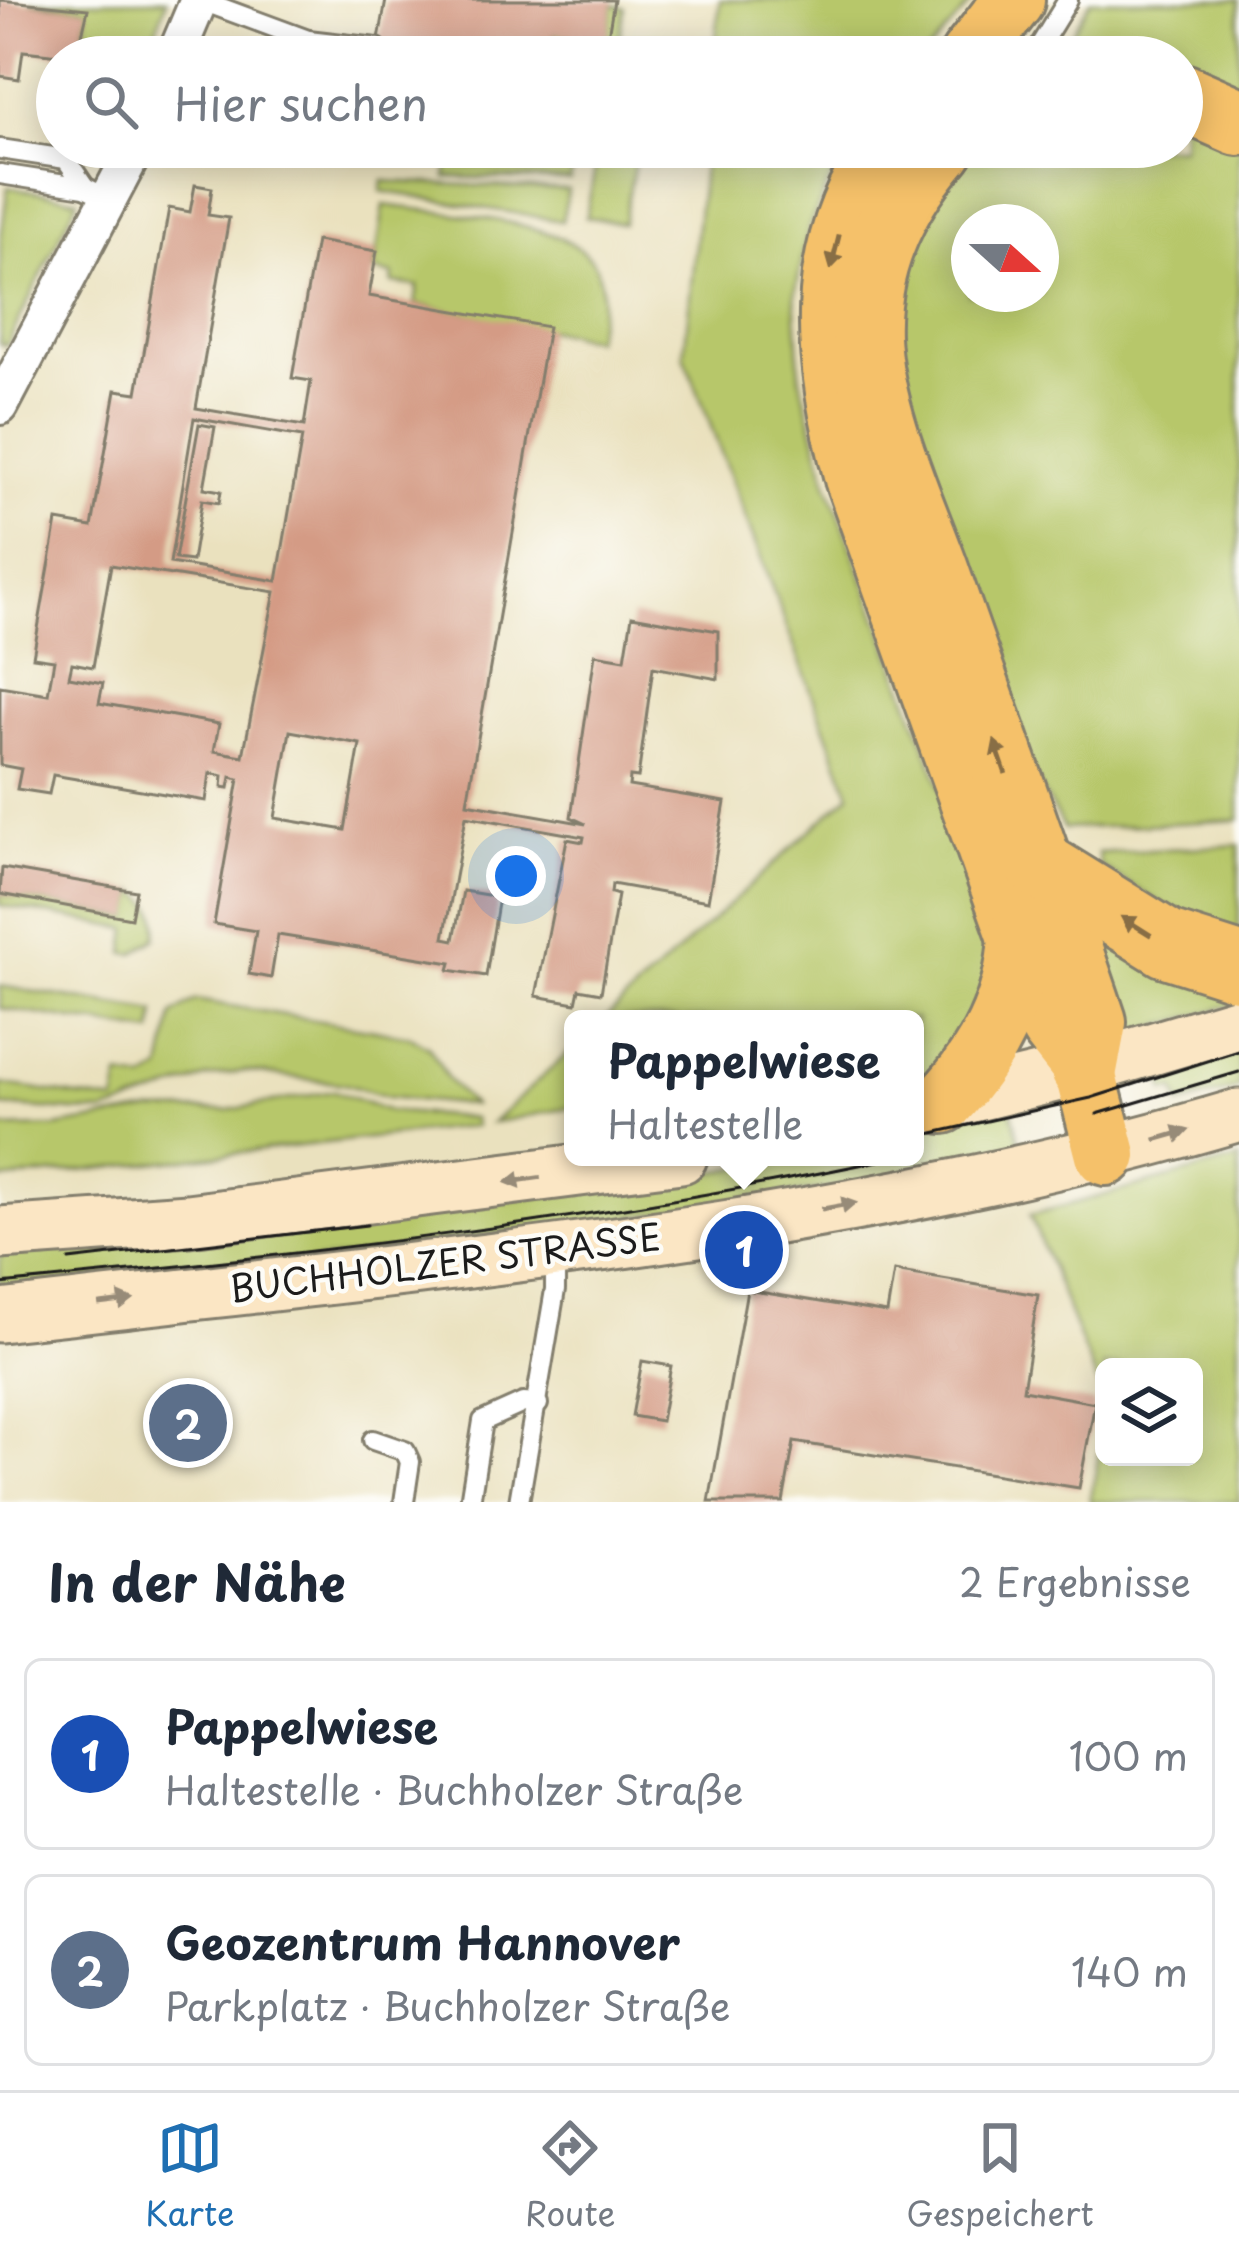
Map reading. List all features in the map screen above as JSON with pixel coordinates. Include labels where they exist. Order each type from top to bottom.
[{"type":"highway","points":[[986,36],[1014,0]]},
{"type":"highway","points":[[1203,107],[1239,122]]},
{"type":"highway","points":[[872,168],[837,239],[826,308],[829,362],[855,478],[1051,1027],[1084,1069],[1106,1154]]},
{"type":"highway","points":[[922,168],[904,189],[879,246],[868,295],[866,340],[892,450],[1093,1022],[1084,1069]]},
{"type":"highway","points":[[1041,866],[1167,944],[1239,967]]},
{"type":"highway","points":[[929,1106],[998,1028],[1017,972],[1019,935]]},
{"type":"main road","points":[[929,1106],[1084,1069],[1239,1023]]},
{"type":"main road","name":"BUCHHOLZER STRASSE","points":[[0,1316],[555,1249],[998,1179],[1239,1115]]},
{"type":"main road","name":"BUCHHOLZER STRASSE","points":[[0,1233],[188,1220],[611,1166]]},
{"type":"street","points":[[184,36],[199,0]]},
{"type":"street","points":[[0,406],[97,193],[118,168]]},
{"type":"lane","points":[[199,0],[278,36]]},
{"type":"lane","points":[[1046,36],[1068,0]]},
{"type":"lane","points":[[0,149],[36,154]]},
{"type":"lane","points":[[74,168],[97,193]]},
{"type":"lane","points":[[0,174],[97,193]]},
{"type":"lane","points":[[519,1502],[555,1290],[555,1249]]},
{"type":"lane","points":[[470,1502],[483,1421],[523,1403],[538,1405]]},
{"type":"lane","points":[[373,1440],[405,1451],[410,1462],[404,1502]]},
{"type":"green space","points":[[167,0],[154,36],[85,32],[87,9],[30,2]]},
{"type":"green space","points":[[720,0],[974,0],[942,36],[716,36]]},
{"type":"green space","points":[[1091,0],[1239,0],[1239,93],[1203,78],[1203,36],[1070,36]]},
{"type":"green space","points":[[613,5],[625,8],[620,36],[607,36]]},
{"type":"green space","points":[[1203,123],[1239,142],[1239,820],[1064,829],[1030,769],[912,441],[892,292],[938,185],[955,168],[1203,168]]},
{"type":"green space","points":[[448,168],[572,168],[570,180],[446,177]]},
{"type":"green space","points":[[595,168],[634,168],[623,223],[586,217]]},
{"type":"green space","points":[[703,168],[836,168],[809,226],[795,295],[800,378],[827,482],[995,932],[999,1003],[924,1081],[924,1010],[615,1010],[850,794],[684,355]]},
{"type":"green space","points":[[383,181],[568,190],[562,221],[381,191]]},
{"type":"green space","points":[[8,187],[78,199],[7,345],[0,344],[0,244]]},
{"type":"green space","points":[[384,205],[532,228],[582,251],[596,267],[601,286],[594,339],[415,304],[418,286],[392,283],[393,275],[374,271]]},
{"type":"green space","points":[[1239,845],[1239,951],[1100,866],[1098,853]]},
{"type":"green space","points":[[136,891],[155,911],[158,923],[156,938],[134,954],[125,953],[128,929],[0,905],[0,894],[130,918]]},
{"type":"green space","points":[[1076,907],[1207,979],[1239,1003],[1125,1036]]},
{"type":"green space","points":[[0,986],[156,1012],[153,1033],[0,1008]]},
{"type":"green space","points":[[196,1000],[409,1036],[429,1047],[449,1081],[472,1105],[388,1097],[344,1084],[245,1071],[208,1077],[104,1113],[0,1106],[0,1084],[115,1102],[120,1077],[144,1081],[162,1070],[173,1015]]},
{"type":"green space","points":[[1239,1040],[1239,1088],[1180,1105],[1175,1090],[1165,1091],[1159,1063]]},
{"type":"green space","points":[[564,1057],[564,1109],[492,1123]]},
{"type":"green space","points":[[334,1091],[389,1111],[473,1118],[475,1126],[0,1180],[0,1128],[56,1127],[151,1111],[229,1110]]},
{"type":"green space","points":[[1010,1103],[1023,1157],[967,1169],[0,1305],[0,1254],[652,1183],[748,1166],[924,1166],[924,1124]]},
{"type":"green space","points":[[1239,1159],[1239,1502],[1090,1502],[1097,1466],[1203,1466],[1203,1358],[1095,1358],[1095,1378],[1030,1215]]},
{"type":"building","points":[[0,0],[88,9],[82,36],[36,36],[36,52],[23,51],[19,79],[0,76]]},
{"type":"building","points":[[386,0],[614,0],[608,36],[380,36]]},
{"type":"building","points":[[195,185],[212,188],[208,215],[229,218],[196,408],[304,426],[311,381],[292,378],[316,241],[377,251],[369,296],[548,327],[467,803],[586,824],[571,817],[595,654],[625,659],[632,616],[718,631],[718,679],[653,667],[638,778],[630,777],[629,786],[725,802],[708,901],[612,884],[611,893],[618,895],[601,993],[579,989],[576,1003],[536,996],[567,839],[583,842],[584,837],[466,816],[444,938],[454,940],[463,891],[499,897],[486,976],[449,970],[451,963],[278,935],[271,978],[249,974],[256,931],[214,924],[239,779],[231,777],[229,788],[222,787],[223,776],[210,773],[206,801],[53,775],[49,794],[17,789],[21,769],[0,765],[0,686],[48,694],[54,660],[33,657],[57,521],[92,527],[116,390],[137,393],[169,208],[190,212]],"holes":[[[194,418],[302,437],[277,581],[170,563]],[[111,565],[275,592],[243,756],[214,751],[219,724],[99,703],[103,683],[69,677],[72,663],[93,667]],[[290,731],[360,744],[345,830],[275,818]]]},
{"type":"building","points":[[199,424],[215,427],[204,488],[221,491],[219,503],[202,500],[192,561],[175,559]]},
{"type":"building","points":[[2,868],[136,891],[131,918],[0,894]]},
{"type":"building","points":[[894,1271],[1038,1295],[1023,1390],[1095,1403],[1079,1488],[794,1442],[783,1502],[709,1502],[747,1290],[887,1313]]},
{"type":"building","points":[[642,1361],[671,1366],[661,1421],[632,1416]]},
{"type":"tram line","points":[[924,1135],[1091,1098],[1239,1051]]},
{"type":"tram line","points":[[1097,1114],[1239,1072]]},
{"type":"tram line","points":[[0,1284],[450,1234],[675,1200],[854,1166]]},
{"type":"tram line","points":[[69,1260],[367,1225]]},
{"type":"place","name":"Pappelwiese","points":[[744,1250]]},
{"type":"place","name":"Geozentrum Hannover","points":[[188,1423]]}]
